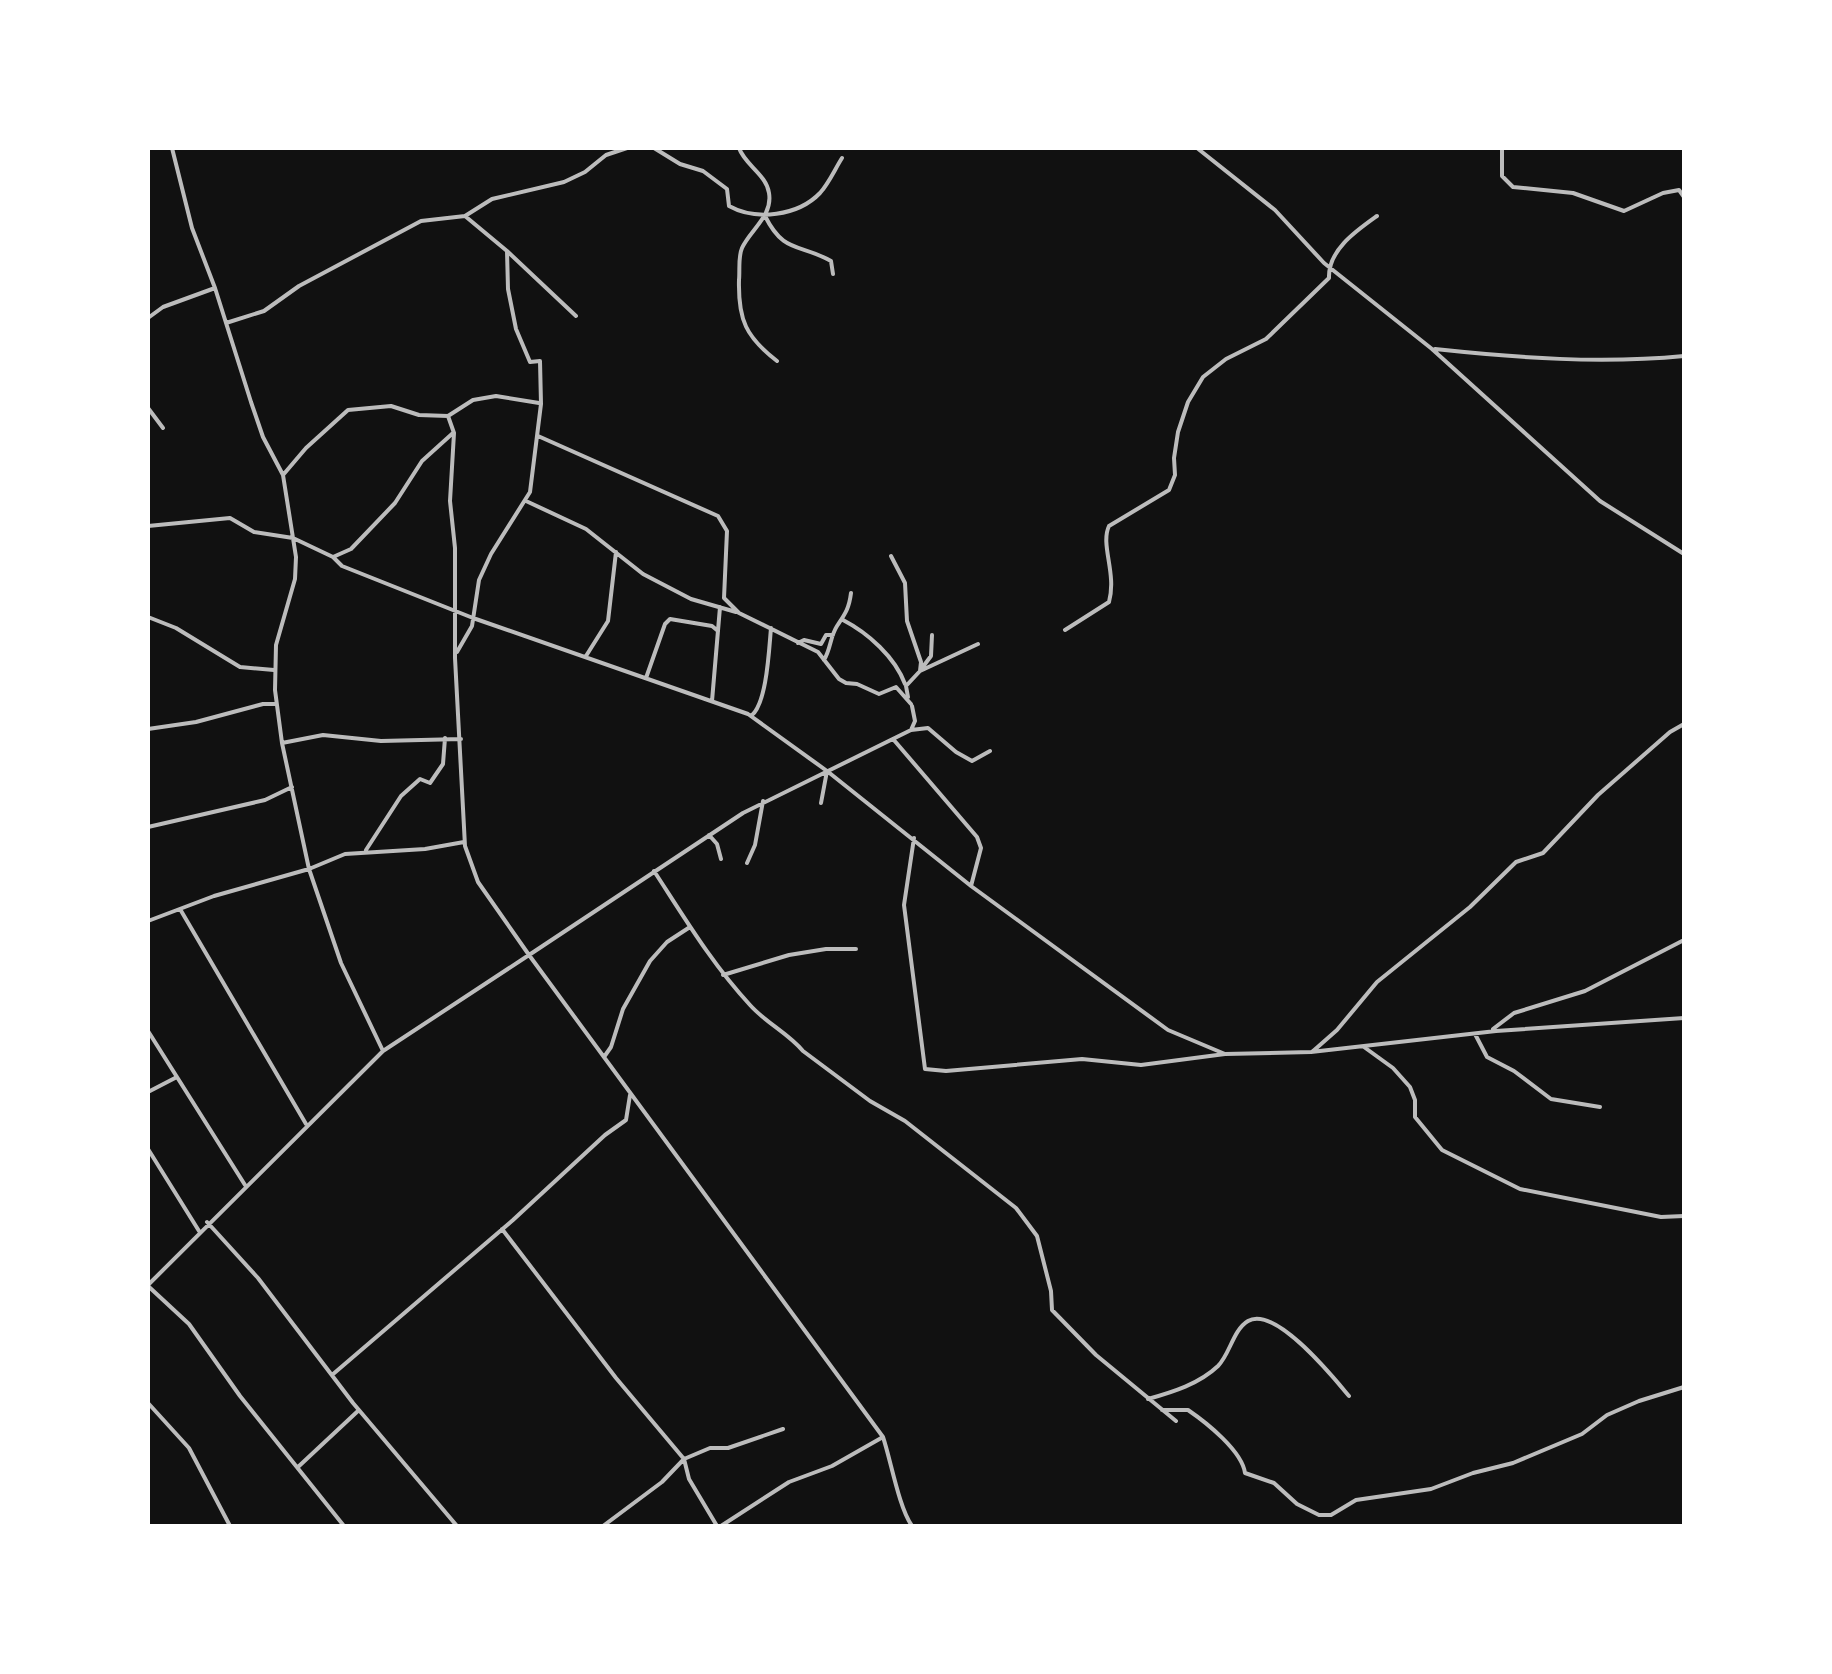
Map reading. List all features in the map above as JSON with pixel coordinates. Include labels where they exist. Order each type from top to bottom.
[{"type":"street","points":[[172,148],[192,228],[216,288],[263,437],[283,475],[295,579],[280,625],[274,670],[282,743],[309,868],[342,963],[383,1051]]},
{"type":"street","points":[[226,323],[264,311],[299,286],[421,222],[465,216],[492,198],[564,182],[606,155],[627,148]]},
{"type":"street","points":[[654,148],[680,164],[703,171],[727,189],[729,206],[744,214],[765,216],[819,194],[842,158]]},
{"type":"street","points":[[739,148],[762,177],[770,195],[765,216],[740,251],[739,299],[744,324],[754,343],[778,361]]},
{"type":"street","points":[[1197,148],[1275,210],[1342,278],[1432,349],[1600,501],[1684,554]]},
{"type":"street","points":[[1502,148],[1502,176],[1513,188],[1573,193],[1624,211],[1664,193],[1682,190],[1684,197]]},
{"type":"street","points":[[465,216],[576,316]]},
{"type":"street","points":[[765,216],[774,235],[793,249],[830,261],[833,274]]},
{"type":"street","points":[[1329,278],[1329,266],[1336,252],[1377,216]]},
{"type":"street","points":[[455,658],[474,618],[480,580],[491,554],[530,492],[538,436],[540,361],[530,362],[516,329],[508,289],[507,251]]},
{"type":"street","points":[[1065,630],[1109,602],[1113,572],[1105,534],[1109,526],[1169,490],[1175,475],[1178,432],[1188,402],[1203,377],[1226,358],[1266,339],[1329,278],[1342,278]]},
{"type":"street","points":[[148,318],[164,307],[216,288]]},
{"type":"street","points":[[1432,349],[1549,361],[1684,356]]},
{"type":"street","points":[[283,475],[348,410],[391,406],[419,415],[448,416],[473,400],[496,396],[540,404]]},
{"type":"street","points":[[148,408],[164,428]]},
{"type":"street","points":[[448,416],[454,433],[450,501],[464,842],[478,882],[883,1436],[900,1502],[912,1526]]},
{"type":"street","points":[[333,556],[351,549],[395,502],[422,461],[454,433]]},
{"type":"street","points":[[538,436],[718,516],[727,531],[724,598],[739,614]]},
{"type":"street","points":[[526,500],[586,529],[643,574],[692,598],[771,628],[818,652],[846,683],[879,694],[896,687],[900,690],[920,671],[931,656],[932,635]]},
{"type":"street","points":[[148,526],[230,518],[254,532],[293,538],[333,556],[342,566],[457,612],[751,716],[914,838],[971,886],[1168,1030],[1226,1054]]},
{"type":"street","points":[[586,657],[608,621],[616,552]]},
{"type":"street","points":[[891,556],[905,583],[908,621],[921,662],[920,671]]},
{"type":"street","points":[[824,660],[848,611],[851,593]]},
{"type":"street","points":[[712,701],[720,607]]},
{"type":"street","points":[[148,617],[176,628],[240,666],[274,670]]},
{"type":"street","points":[[646,678],[664,624],[670,619],[712,626],[718,631]]},
{"type":"street","points":[[843,620],[899,667],[915,721],[911,730]]},
{"type":"street","points":[[751,716],[758,711],[762,699],[771,628]]},
{"type":"street","points":[[798,642],[821,644],[826,635],[833,635]]},
{"type":"street","points":[[920,671],[978,644]]},
{"type":"street","points":[[896,687],[911,704]]},
{"type":"street","points":[[148,729],[276,704]]},
{"type":"street","points":[[1311,1052],[1337,1030],[1377,982],[1470,907],[1516,862],[1543,853],[1598,795],[1684,724]]},
{"type":"street","points":[[344,1526],[188,1324],[148,1285],[383,1051],[709,835],[764,801],[911,730],[928,728],[972,761],[990,751]]},
{"type":"street","points":[[282,743],[323,734],[382,741],[460,739]]},
{"type":"street","points":[[365,852],[401,796],[420,779],[430,783],[443,764],[444,738]]},
{"type":"street","points":[[893,739],[977,838],[982,848],[971,886]]},
{"type":"street","points":[[821,803],[827,771]]},
{"type":"street","points":[[148,827],[265,800],[292,787]]},
{"type":"street","points":[[748,863],[764,801]]},
{"type":"street","points":[[709,835],[717,844],[721,859]]},
{"type":"street","points":[[914,838],[904,905],[925,1069],[946,1071],[1082,1058],[1141,1065],[1226,1054],[1311,1052],[1490,1032],[1684,1018]]},
{"type":"street","points":[[148,921],[345,854],[425,849],[464,842]]},
{"type":"street","points":[[654,871],[723,975],[774,1029],[794,1040],[870,1101],[905,1120],[1016,1208],[1037,1236],[1052,1310],[1096,1355],[1176,1422]]},
{"type":"street","points":[[180,909],[307,1125]]},
{"type":"street","points":[[604,1057],[622,1008],[650,961],[667,942],[690,927]]},
{"type":"street","points":[[1490,1032],[1514,1013],[1585,992],[1684,940]]},
{"type":"street","points":[[723,975],[788,955],[856,949]]},
{"type":"street","points":[[148,1032],[245,1185]]},
{"type":"street","points":[[1474,1034],[1487,1057],[1552,1098],[1600,1107]]},
{"type":"street","points":[[1364,1047],[1393,1068],[1410,1087],[1415,1117],[1442,1150],[1520,1189],[1661,1217],[1684,1216]]},
{"type":"street","points":[[148,1092],[174,1078]]},
{"type":"street","points":[[332,1375],[626,1120],[630,1094]]},
{"type":"street","points":[[148,1149],[200,1230]]},
{"type":"street","points":[[208,1222],[258,1278],[359,1410],[457,1526]]},
{"type":"street","points":[[502,1229],[616,1378],[684,1459],[688,1479],[719,1526],[789,1482],[832,1466],[883,1436]]},
{"type":"street","points":[[1148,1399],[1188,1385],[1221,1364],[1243,1324],[1254,1318],[1286,1330],[1350,1396]]},
{"type":"street","points":[[1162,1410],[1188,1410],[1235,1450],[1246,1473],[1274,1482],[1296,1504],[1319,1516],[1332,1516],[1356,1500],[1431,1489],[1545,1452],[1639,1400],[1684,1387]]},
{"type":"street","points":[[148,1404],[189,1448],[230,1526]]},
{"type":"street","points":[[298,1467],[359,1410]]},
{"type":"street","points":[[603,1526],[662,1482],[684,1459],[783,1429]]}]
